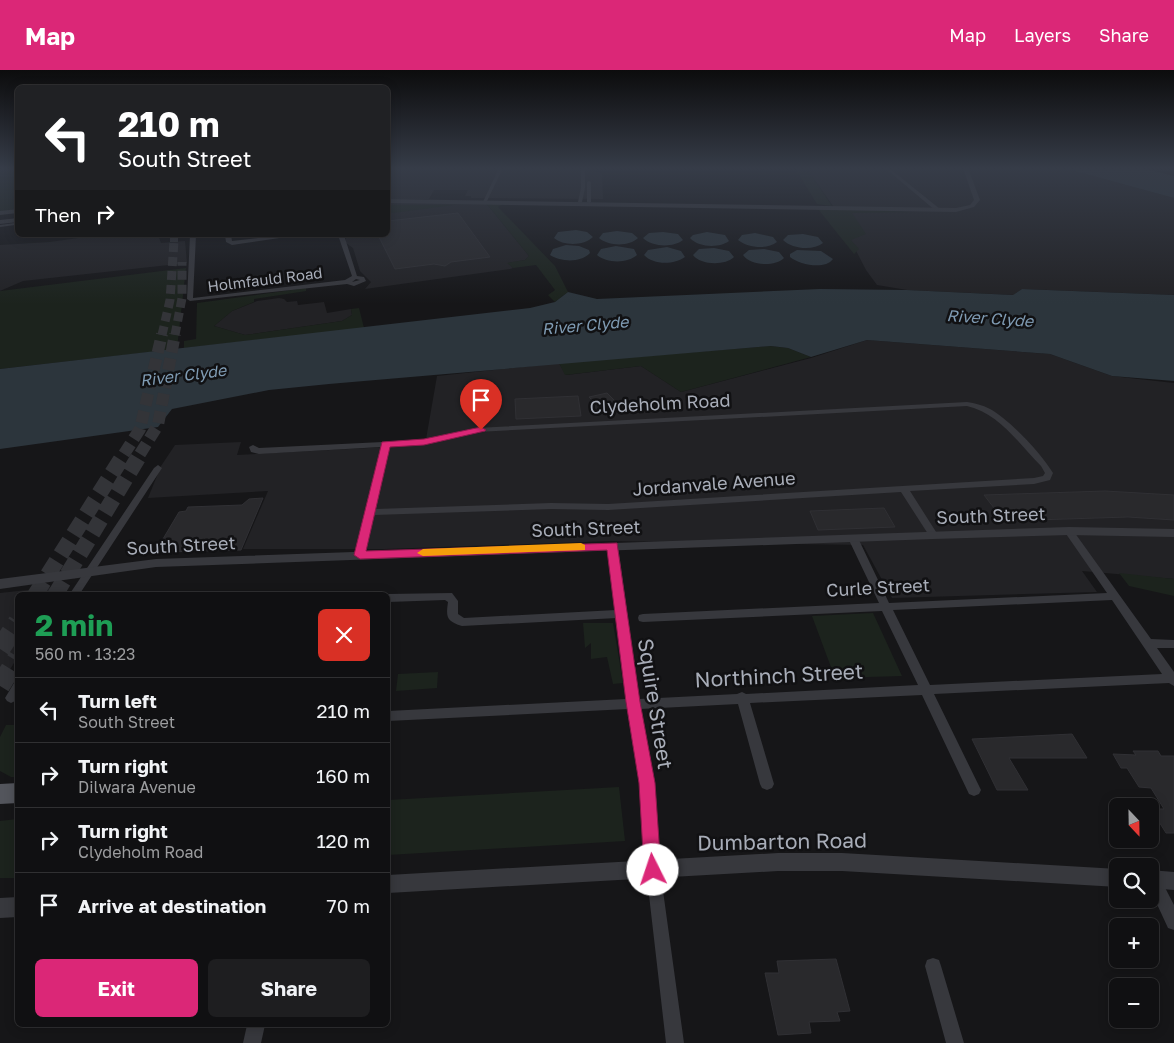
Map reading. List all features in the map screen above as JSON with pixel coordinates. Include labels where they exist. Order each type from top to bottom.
[{"type":"main road","points":[[0,794],[15,793]]},
{"type":"street","points":[[0,222],[15,221]]},
{"type":"street","name":"Holmfauld Road","points":[[194,237],[190,299],[192,300],[347,282],[354,284],[363,280],[356,277],[342,237]]},
{"type":"street","points":[[228,237],[229,242],[232,243],[281,237]]},
{"type":"street","name":"Clydeholm Road","points":[[253,447],[254,450],[259,451],[424,442],[477,430],[967,404],[978,405],[991,411],[1047,468]]},
{"type":"street","points":[[360,555],[386,444]]},
{"type":"street","points":[[76,592],[158,468]]},
{"type":"street","name":"Jordanvale Avenue","points":[[371,512],[551,506],[608,507],[1039,481],[1049,476],[1047,468]]},
{"type":"street","points":[[903,488],[933,535]]},
{"type":"street","points":[[1069,531],[1173,680]]},
{"type":"street","name":"South Street","points":[[0,584],[156,563],[933,535],[1069,531],[1174,533]]},
{"type":"street","points":[[853,538],[974,790]]},
{"type":"street","name":"Squire Street","points":[[613,546],[633,702],[647,783],[653,870],[675,1043]]},
{"type":"street","points":[[390,598],[448,596],[453,601],[452,616],[462,622],[621,614]]},
{"type":"street","name":"Curle Street","points":[[643,618],[884,605],[1114,596]]},
{"type":"street","points":[[1147,643],[1174,644]]},
{"type":"street","name":"Northinch Street","points":[[390,716],[742,697],[1173,680]]},
{"type":"street","points":[[11,698],[15,691]]},
{"type":"street","points":[[742,697],[767,784]]},
{"type":"street","name":"Dumbarton Road","points":[[390,884],[778,862],[842,862],[1109,877]]},
{"type":"street","points":[[1159,880],[1174,881]]},
{"type":"street","points":[[1159,894],[1174,922]]},
{"type":"street","points":[[0,908],[15,908]]},
{"type":"street","points":[[933,966],[955,1043]]},
{"type":"street","points":[[252,1043],[256,1027]]},
{"type":"shaded area","points":[[390,213],[494,213],[529,256],[525,260],[508,263],[513,268],[510,269],[365,289],[371,282],[360,271],[353,248],[346,243],[346,237],[390,237]]},
{"type":"shaded area","points":[[494,213],[504,213],[555,266],[568,292],[555,302],[548,295],[555,290],[536,265],[513,268],[507,263],[525,260],[529,256]]},
{"type":"shaded area","points":[[822,213],[852,213],[866,234],[851,240],[859,249],[854,254]]},
{"type":"shaded area","points":[[837,213],[1174,213],[1174,295],[1022,289],[1014,295],[907,290],[877,285],[866,270]]},
{"type":"shaded area","points":[[159,237],[161,243],[185,241],[187,263],[23,281],[0,291],[0,245],[78,238]]},
{"type":"shaded area","points":[[186,268],[177,349],[0,369],[0,291]]},
{"type":"shaded area","points":[[306,288],[306,291],[254,299],[254,302],[232,311],[214,326],[245,335],[342,321],[352,315],[351,309],[359,308],[364,328],[184,348],[184,341],[196,339],[197,303]]},
{"type":"shaded area","points":[[279,298],[287,302],[297,301],[298,305],[324,302],[327,313],[351,309],[352,315],[342,321],[245,335],[214,326],[232,311],[257,301]]},
{"type":"shaded area","points":[[867,340],[1050,354],[1112,376],[1174,383],[1174,579],[1082,571],[1097,592],[892,598],[863,545],[610,541],[385,549],[243,549],[268,491],[148,498],[161,466],[175,445],[241,442],[237,455],[425,445],[437,376],[559,363],[566,375],[641,366],[681,392],[811,358]]},
{"type":"shaded area","points":[[771,346],[788,348],[811,357],[681,392],[641,366],[565,375],[559,363]]},
{"type":"shaded area","points":[[1119,573],[1174,579],[1174,596],[1129,586]]},
{"type":"shaded area","points":[[63,586],[59,592],[15,592],[15,661],[0,686],[0,593]]},
{"type":"shaded area","points":[[873,613],[902,676],[835,678],[812,616]]},
{"type":"shaded area","points":[[583,623],[613,623],[623,683],[613,684],[607,657],[591,659],[591,643],[585,648]]},
{"type":"shaded area","points":[[438,672],[437,688],[396,691],[398,674]]},
{"type":"shaded area","points":[[6,725],[15,725],[15,777],[0,771],[0,737]]},
{"type":"shaded area","points":[[619,787],[625,841],[390,855],[390,800]]},
{"type":"shaded area","points":[[15,819],[15,878],[0,878],[0,821]]},
{"type":"water","points":[[576,230],[587,232],[593,237],[584,242],[574,244],[558,241],[554,238],[558,232]]},
{"type":"water","points":[[617,231],[632,233],[638,238],[629,243],[613,244],[599,238],[603,233]]},
{"type":"water","points":[[707,232],[725,235],[729,241],[720,245],[710,246],[699,244],[690,238],[693,235]]},
{"type":"water","points":[[649,233],[678,234],[683,240],[674,244],[657,245],[643,238]]},
{"type":"water","points":[[755,233],[773,237],[777,242],[773,245],[758,247],[747,245],[738,240],[742,235]]},
{"type":"water","points":[[803,234],[818,237],[823,243],[819,246],[803,248],[783,240],[788,235]]},
{"type":"water","points":[[566,245],[579,246],[589,250],[590,253],[582,259],[576,260],[560,259],[550,255],[553,249]]},
{"type":"water","points":[[616,246],[634,249],[637,255],[628,260],[611,261],[597,255],[601,249]]},
{"type":"water","points":[[667,247],[681,251],[685,257],[670,263],[664,263],[653,261],[644,255],[648,250]]},
{"type":"water","points":[[714,248],[729,251],[734,257],[725,262],[713,263],[701,261],[693,255],[699,249]]},
{"type":"water","points":[[764,249],[779,252],[784,258],[775,263],[763,264],[746,259],[743,255],[749,250]]},
{"type":"water","points":[[797,250],[821,251],[833,259],[819,265],[806,264],[790,257],[790,254]]},
{"type":"water","name":"River Clyde","points":[[820,289],[907,290],[1013,295],[1022,289],[1174,295],[1174,381],[1112,376],[1050,354],[867,340],[811,357],[788,348],[771,346],[269,390],[172,409],[158,427],[0,449],[0,369],[530,308],[555,302],[568,292],[597,299]]},
{"type":"building","points":[[458,213],[490,257],[451,262],[445,266],[434,264],[395,269],[379,237],[390,237],[390,221]]},
{"type":"building","points":[[607,393],[619,405],[601,409],[589,397]]},
{"type":"building","points":[[578,396],[581,416],[516,419],[515,399]]},
{"type":"building","points":[[1105,491],[1174,495],[1174,520],[1128,517],[1004,521],[984,495]]},
{"type":"building","points":[[263,498],[241,550],[165,552],[167,549],[157,549],[179,512],[186,511],[188,507],[242,505],[249,499]]},
{"type":"building","points":[[884,508],[895,527],[818,530],[810,511]]},
{"type":"building","points":[[1072,734],[1087,758],[1009,758],[1028,790],[997,790],[972,739]]},
{"type":"building","points":[[1133,751],[1158,751],[1161,756],[1174,756],[1174,833],[1166,833],[1159,822],[1159,809],[1164,809],[1159,798],[1151,788],[1139,787],[1127,768],[1121,768],[1113,754],[1136,755]]},
{"type":"building","points":[[836,959],[850,1011],[837,1012],[840,1021],[809,1022],[811,1033],[778,1035],[765,973],[779,973],[777,961]]},
{"type":"tunnel","points":[[162,335],[170,300],[174,241]]},
{"type":"tunnel","points":[[175,335],[182,298],[182,262]]},
{"type":"tunnel","points":[[124,454],[140,429],[162,334]]},
{"type":"tunnel","points":[[140,454],[158,425],[175,334]]},
{"type":"tunnel","points":[[37,592],[125,453]]},
{"type":"tunnel","points":[[57,592],[141,453]]},
{"type":"tunnel","points":[[0,649],[15,626]]},
{"type":"tunnel","points":[[0,686],[15,662]]},
{"type":"slow traffic","points":[[423,553],[581,547]]},
{"type":"route","points":[[481,430],[463,432],[424,442],[386,444],[360,555],[613,546],[633,702],[647,783],[653,870]]}]
